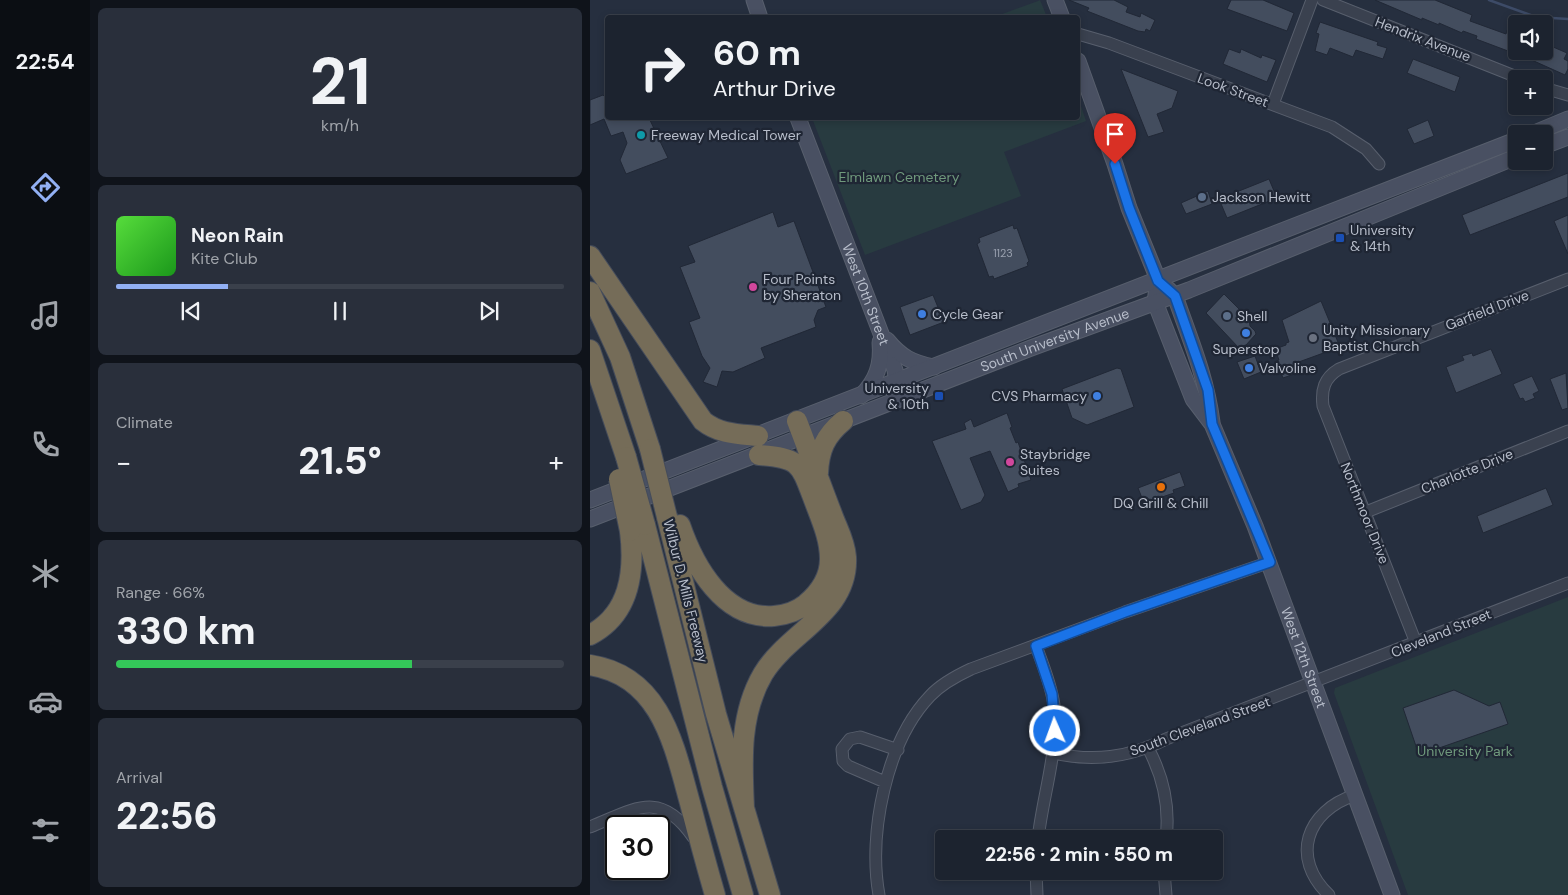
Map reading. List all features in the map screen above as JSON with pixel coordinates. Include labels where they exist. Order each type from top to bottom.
[{"type":"highway","points":[[590,256],[703,422],[784,456],[798,465],[805,477],[826,534],[830,559],[827,575],[816,595],[803,606],[792,613],[767,617],[748,613],[728,602],[701,569],[672,516],[620,357],[590,292]]},
{"type":"highway","name":"Wilbur D. Mills Freeway","points":[[590,350],[606,396],[638,528],[743,895]]},
{"type":"highway","points":[[818,478],[819,456],[822,446],[832,431],[843,421]]},
{"type":"highway","points":[[744,808],[742,756],[745,731],[757,685],[776,656],[819,618],[831,604],[840,588],[845,572],[845,544],[818,478],[805,429]]},
{"type":"highway","name":"Wilbur D. Mills Freeway","points":[[672,516],[716,714],[770,895]]},
{"type":"highway","points":[[590,635],[613,618],[625,598],[638,528]]},
{"type":"highway","points":[[590,665],[609,669],[624,676],[644,692],[660,713],[676,751],[715,895]]},
{"type":"main road","points":[[754,0],[759,15]]},
{"type":"main road","points":[[1055,0],[1061,15]]},
{"type":"main road","name":"West 12th Street","points":[[1080,67],[1129,208],[1158,281],[1175,296],[1208,390],[1212,424]]},
{"type":"main road","points":[[1553,125],[1568,119]]},
{"type":"main road","name":"West 10th Street","points":[[799,120],[895,370],[897,382]]},
{"type":"main road","points":[[1553,143],[1568,137]]},
{"type":"main road","name":"South University Avenue","points":[[805,429],[861,396],[1070,312],[1158,281],[1508,143]]},
{"type":"main road","name":"South University Avenue","points":[[590,500],[805,429],[843,421],[1175,296],[1508,160]]},
{"type":"main road","name":"West 12th Street","points":[[1158,281],[1155,302],[1193,399],[1212,424],[1270,562],[1392,895]]},
{"type":"main road","points":[[880,331],[905,359],[914,363],[936,367]]},
{"type":"main road","points":[[861,396],[871,385],[879,369],[881,354],[880,331]]},
{"type":"main road","points":[[805,429],[884,397],[894,389],[897,382]]},
{"type":"main road","name":"South University Avenue","points":[[590,519],[758,446]]},
{"type":"street","points":[[1273,104],[1312,0]]},
{"type":"street","name":"Hendrix Avenue","points":[[1323,0],[1508,73]]},
{"type":"street","name":"Look Street","points":[[1080,35],[1273,104],[1345,134],[1366,149],[1379,164]]},
{"type":"street","name":"Garfield Drive","points":[[1326,382],[1339,369],[1568,279]]},
{"type":"street","name":"Northmoor Drive","points":[[1326,382],[1322,392],[1323,406],[1416,643]]},
{"type":"street","name":"Charlotte Drive","points":[[1366,512],[1568,431]]},
{"type":"street","points":[[879,895],[875,842],[886,782],[898,750],[919,709],[944,684],[971,669],[1125,612],[1270,562]]},
{"type":"street","name":"Cleveland Street","points":[[1314,683],[1568,583]]},
{"type":"street","points":[[1036,646],[1049,681],[1055,720],[1054,753],[1042,806],[1039,830]]},
{"type":"street","name":"South Cleveland Street","points":[[1054,753],[1080,758],[1100,758],[1148,748],[1166,739],[1314,683]]},
{"type":"street","points":[[886,782],[848,766],[844,761],[842,749],[850,739],[860,737],[898,750]]},
{"type":"street","points":[[1148,748],[1165,793],[1168,815],[1167,830]]},
{"type":"street","points":[[1330,895],[1317,881],[1309,864],[1308,848],[1310,834],[1315,822],[1325,810],[1355,796]]},
{"type":"street","points":[[590,827],[638,808],[658,807],[674,814],[683,822],[703,851]]},
{"type":"street","points":[[1036,880],[1037,895]]},
{"type":"street","points":[[1165,880],[1166,895]]},
{"type":"green space","points":[[1040,0],[1046,15],[1000,15]]},
{"type":"green space","name":"Elmlawn Cemetery","points":[[1080,103],[1086,121],[1004,152],[1021,196],[865,255],[813,120],[1080,120]]},
{"type":"green space","name":"University Park","points":[[1568,597],[1568,895],[1408,895],[1334,693],[1335,688]]},
{"type":"building","points":[[1069,0],[1114,0],[1128,7],[1126,12],[1140,17],[1141,13],[1155,20],[1150,31],[1146,29],[1145,32],[1138,31],[1087,11],[1089,8]]},
{"type":"building","points":[[1231,0],[1263,0],[1294,13],[1287,31],[1227,9]]},
{"type":"building","points":[[1375,0],[1435,0],[1472,15],[1470,21],[1506,34],[1508,30],[1508,51],[1476,39],[1477,36],[1463,31],[1462,33],[1422,18],[1422,20]]},
{"type":"building","points":[[1320,22],[1378,42],[1377,45],[1387,48],[1383,59],[1356,50],[1353,57],[1330,48],[1327,55],[1315,51],[1319,34],[1316,33]]},
{"type":"building","points":[[1553,47],[1567,53],[1564,59],[1568,61],[1568,69],[1565,75],[1532,60],[1553,60]]},
{"type":"building","points":[[1229,49],[1240,53],[1241,49],[1261,58],[1262,55],[1276,60],[1267,82],[1223,64]]},
{"type":"building","points":[[1413,59],[1460,77],[1455,92],[1407,73]]},
{"type":"building","points":[[1121,69],[1178,91],[1172,108],[1157,114],[1164,132],[1148,137]]},
{"type":"building","name":"Freeway Medical Tower","points":[[603,95],[605,97],[605,120],[650,120],[668,158],[626,174],[620,160],[627,143],[623,132],[611,136],[604,119],[590,125],[590,100]]},
{"type":"building","points":[[1428,120],[1434,136],[1414,144],[1407,129]]},
{"type":"building","points":[[1568,173],[1568,197],[1470,235],[1462,215]]},
{"type":"building","points":[[1269,179],[1277,198],[1227,218],[1219,199]]},
{"type":"building","name":"Jackson Hewitt","points":[[1208,191],[1212,204],[1186,214],[1181,203]]},
{"type":"building","name":"Four Points by Sheraton","points":[[773,212],[778,227],[794,221],[826,307],[818,310],[814,320],[816,327],[761,348],[765,358],[733,372],[722,371],[717,387],[703,382],[710,368],[702,356],[689,322],[700,318],[680,267],[695,262],[688,246]]},
{"type":"building","points":[[1568,215],[1568,254],[1554,221]]},
{"type":"building","points":[[1013,225],[1014,229],[1017,228],[1029,261],[1027,263],[1028,266],[994,279],[993,276],[989,277],[977,244],[980,242],[979,238]]},
{"type":"building","name":"Shell","points":[[1224,294],[1249,319],[1250,326],[1255,331],[1256,334],[1246,345],[1238,347],[1206,313]]},
{"type":"building","name":"Cycle Gear","points":[[933,295],[944,322],[910,335],[900,307]]},
{"type":"building","name":"Unity Missionary Baptist Church","points":[[1321,301],[1340,347],[1296,363],[1300,372],[1283,378],[1276,361],[1279,360],[1275,349],[1289,342],[1282,320]]},
{"type":"building","points":[[1491,349],[1502,374],[1456,393],[1446,367],[1464,360],[1462,356],[1472,353],[1473,356]]},
{"type":"building","name":"Valvoline","points":[[1255,356],[1261,372],[1244,379],[1237,362]]},
{"type":"building","name":"CVS Pharmacy","points":[[1117,368],[1121,369],[1134,407],[1087,425],[1072,418],[1062,389]]},
{"type":"building","points":[[1566,373],[1568,408],[1562,410],[1550,379]]},
{"type":"building","points":[[1532,376],[1539,391],[1533,394],[1535,398],[1525,402],[1523,398],[1520,399],[1513,384]]},
{"type":"building","name":"Staybridge Suites","points":[[1007,413],[1012,427],[1010,428],[1016,443],[1018,442],[1031,480],[1018,484],[1019,487],[1008,492],[990,451],[970,458],[985,495],[981,502],[961,510],[932,441],[966,429],[964,423],[971,419],[974,427]]},
{"type":"building","name":"DQ Grill & Chill","points":[[1180,472],[1185,486],[1173,490],[1174,493],[1144,503],[1138,488]]},
{"type":"building","points":[[1546,488],[1553,505],[1483,533],[1477,516]]},
{"type":"building","points":[[1454,690],[1489,706],[1500,702],[1508,724],[1419,755],[1403,708]]},
{"type":"waterway","points":[[1489,0],[1536,17],[1568,19]]},
{"type":"place","name":"Freeway Medical Tower","points":[[641,135]]},
{"type":"place","name":"Jackson Hewitt","points":[[1202,197]]},
{"type":"place","name":"University & 14th","points":[[1340,238]]},
{"type":"place","name":"Four Points by Sheraton","points":[[753,287]]},
{"type":"place","name":"Cycle Gear","points":[[922,314]]},
{"type":"place","name":"Shell","points":[[1227,316]]},
{"type":"place","name":"Superstop","points":[[1246,333]]},
{"type":"place","name":"Unity Missionary Baptist Church","points":[[1313,338]]},
{"type":"place","name":"Valvoline","points":[[1249,368]]},
{"type":"place","name":"University & 10th","points":[[939,396]]},
{"type":"place","name":"CVS Pharmacy","points":[[1097,396]]},
{"type":"place","name":"Staybridge Suites","points":[[1010,462]]},
{"type":"place","name":"DQ Grill & Chill","points":[[1161,487]]},
{"type":"route","points":[[1055,731],[1052,694],[1036,646],[1125,612],[1270,562],[1212,424],[1208,390],[1175,296],[1158,281],[1129,208],[1115,164]]}]
